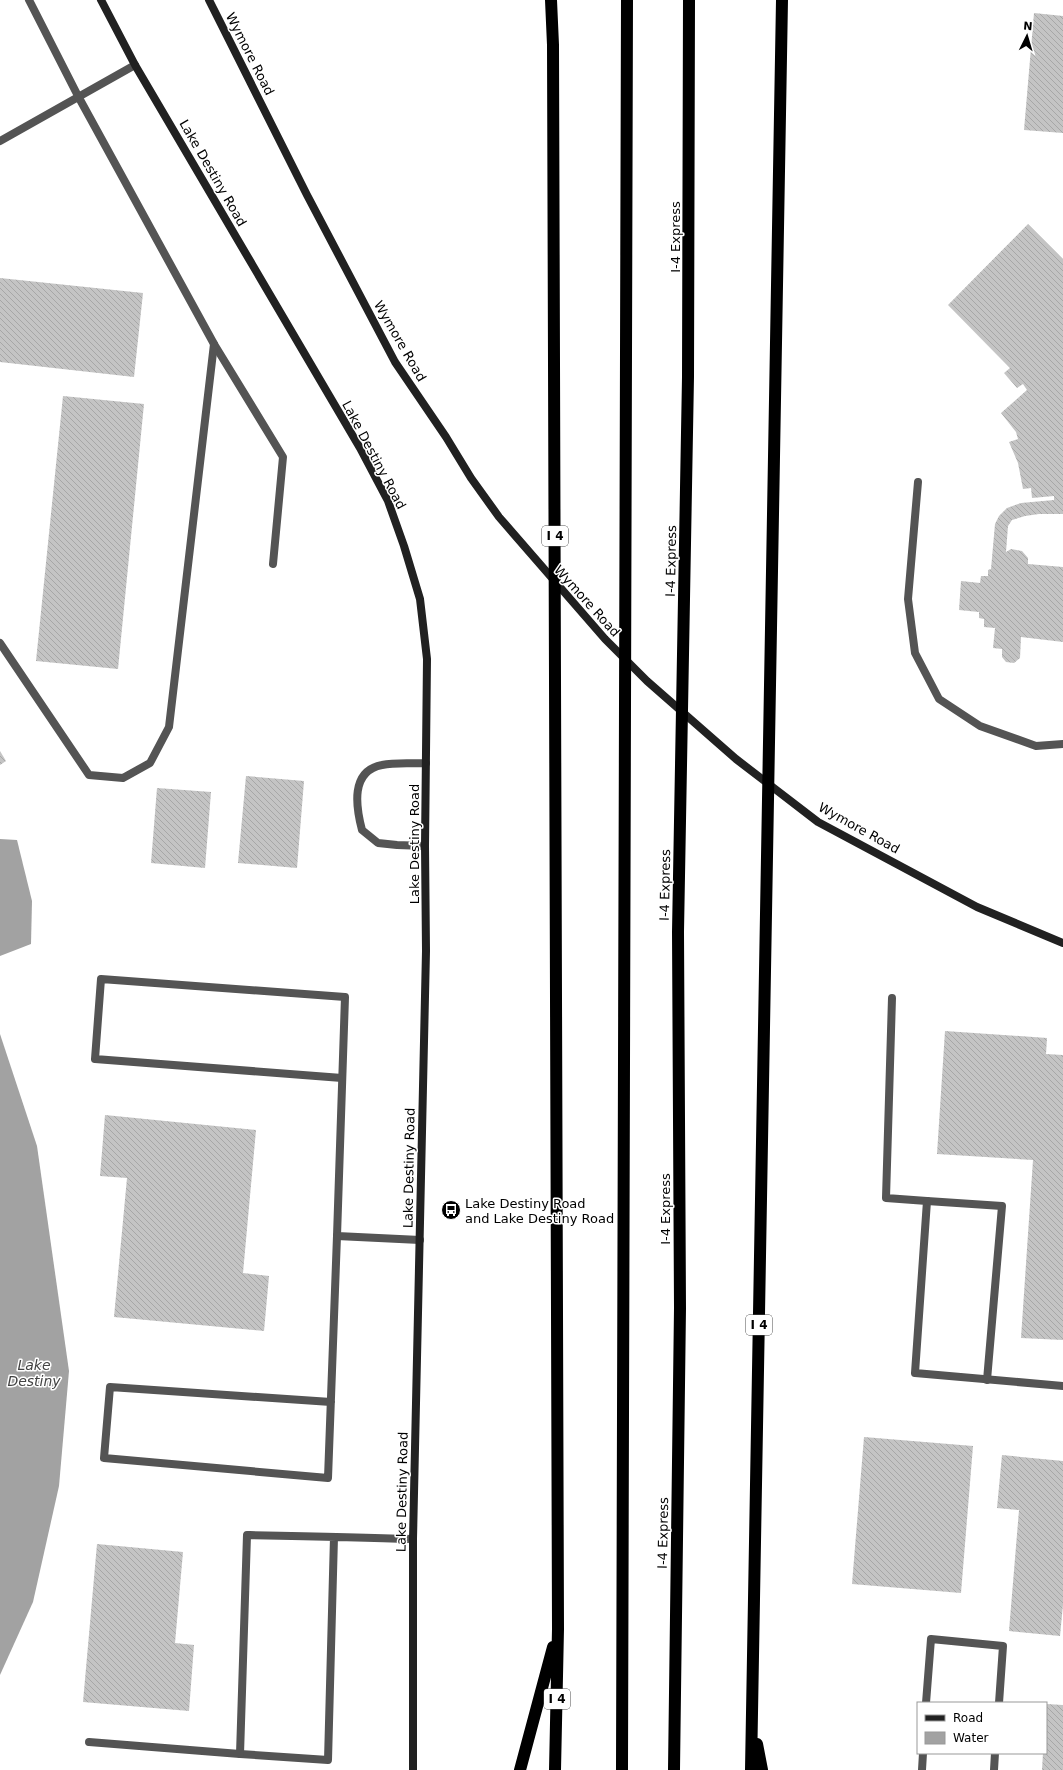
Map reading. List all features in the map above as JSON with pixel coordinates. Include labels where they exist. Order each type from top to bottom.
[{"type":"highway","name":"I 4","points":[[551,0],[554,46],[558,1628],[555,1770]]},
{"type":"highway","points":[[622,1770],[627,0]]},
{"type":"highway","name":"I-4 Express","points":[[674,1770],[680,1308],[678,932],[688,377],[689,0]]},
{"type":"highway","name":"I 4","points":[[751,1770],[782,0]]},
{"type":"highway","points":[[520,1770],[558,1628]]},
{"type":"highway","points":[[752,1720],[762,1770]]},
{"type":"street","name":"Lake Destiny Road","points":[[101,0],[135,65],[356,441],[388,501],[404,546],[420,599],[427,659],[425,846],[426,951],[413,1539],[413,1770]]},
{"type":"street","name":"Wymore Road","points":[[209,0],[307,195],[395,362],[446,437],[470,478],[499,516],[604,639],[647,681],[736,760],[818,822],[977,907],[1063,943]]},
{"type":"lane","points":[[29,0],[78,96],[214,344],[283,457],[273,564]]},
{"type":"lane","points":[[0,141],[135,65]]},
{"type":"lane","points":[[0,644],[89,775],[123,778],[150,763],[169,727],[214,344]]},
{"type":"lane","points":[[918,482],[908,599],[915,653],[939,699],[980,726],[1036,746],[1063,744]]},
{"type":"lane","points":[[425,846],[397,845],[378,842],[362,830],[357,810],[358,785],[366,772],[381,765],[426,763]]},
{"type":"lane","points":[[331,1402],[110,1387],[104,1458],[328,1478],[331,1402],[337,1236],[345,997],[101,979],[96,1059],[342,1078]]},
{"type":"lane","points":[[892,998],[886,1198],[1002,1206],[987,1380]]},
{"type":"lane","points":[[927,1201],[915,1373],[1063,1386]]},
{"type":"lane","points":[[337,1236],[420,1240]]},
{"type":"lane","points":[[240,1754],[247,1535],[413,1539]]},
{"type":"lane","points":[[89,1742],[328,1760],[334,1537]]},
{"type":"lane","points":[[926,1702],[931,1639],[1003,1646],[999,1702]]},
{"type":"lane","points":[[922,1770],[923,1754]]},
{"type":"lane","points":[[994,1770],[995,1754]]},
{"type":"water","points":[[0,839],[17,840],[32,901],[31,944],[0,956]]},
{"type":"water","name":"Lake Destiny","points":[[0,1034],[37,1146],[69,1371],[59,1486],[33,1602],[0,1675]]},
{"type":"building","points":[[1034,13],[1063,16],[1063,133],[1024,130]]},
{"type":"building","points":[[1028,224],[1063,259],[1063,514],[1039,514],[1012,520],[1008,526],[1006,552],[1011,549],[1022,551],[1028,558],[1028,564],[1063,567],[1063,642],[1021,637],[1020,658],[1014,663],[1006,662],[1002,657],[1002,649],[993,648],[995,628],[984,627],[984,619],[979,618],[979,612],[959,610],[961,581],[980,583],[981,576],[988,576],[988,570],[991,569],[995,524],[999,516],[1007,508],[1021,503],[1054,500],[1054,496],[1032,498],[1031,488],[1023,489],[1018,463],[1009,442],[1018,439],[1016,432],[1001,413],[1027,390],[1023,384],[1017,388],[1004,373],[1010,368],[948,305]]},
{"type":"building","points":[[0,278],[143,293],[134,377],[0,362]]},
{"type":"building","points":[[63,396],[144,404],[118,669],[36,661]]},
{"type":"building","points":[[0,751],[6,761],[0,765]]},
{"type":"building","points":[[246,776],[304,781],[297,868],[238,863]]},
{"type":"building","points":[[157,788],[211,792],[205,868],[151,863]]},
{"type":"building","points":[[945,1031],[1047,1038],[1046,1054],[1063,1055],[1063,1340],[1021,1338],[1033,1160],[937,1154]]},
{"type":"building","points":[[105,1115],[256,1130],[243,1273],[269,1276],[264,1331],[114,1317],[127,1178],[100,1176]]},
{"type":"building","points":[[864,1437],[973,1446],[961,1593],[852,1584]]},
{"type":"building","points":[[1002,1455],[1063,1461],[1063,1605],[1060,1636],[1009,1631],[1019,1510],[997,1508]]},
{"type":"building","points":[[97,1544],[183,1552],[175,1643],[194,1645],[189,1711],[83,1702]]},
{"type":"building","points":[[1047,1704],[1063,1705],[1063,1770],[1042,1770],[1043,1754],[1047,1754]]},
{"type":"place","name":"Lake Destiny Road and Lake Destiny Road","points":[[451,1210]]}]
